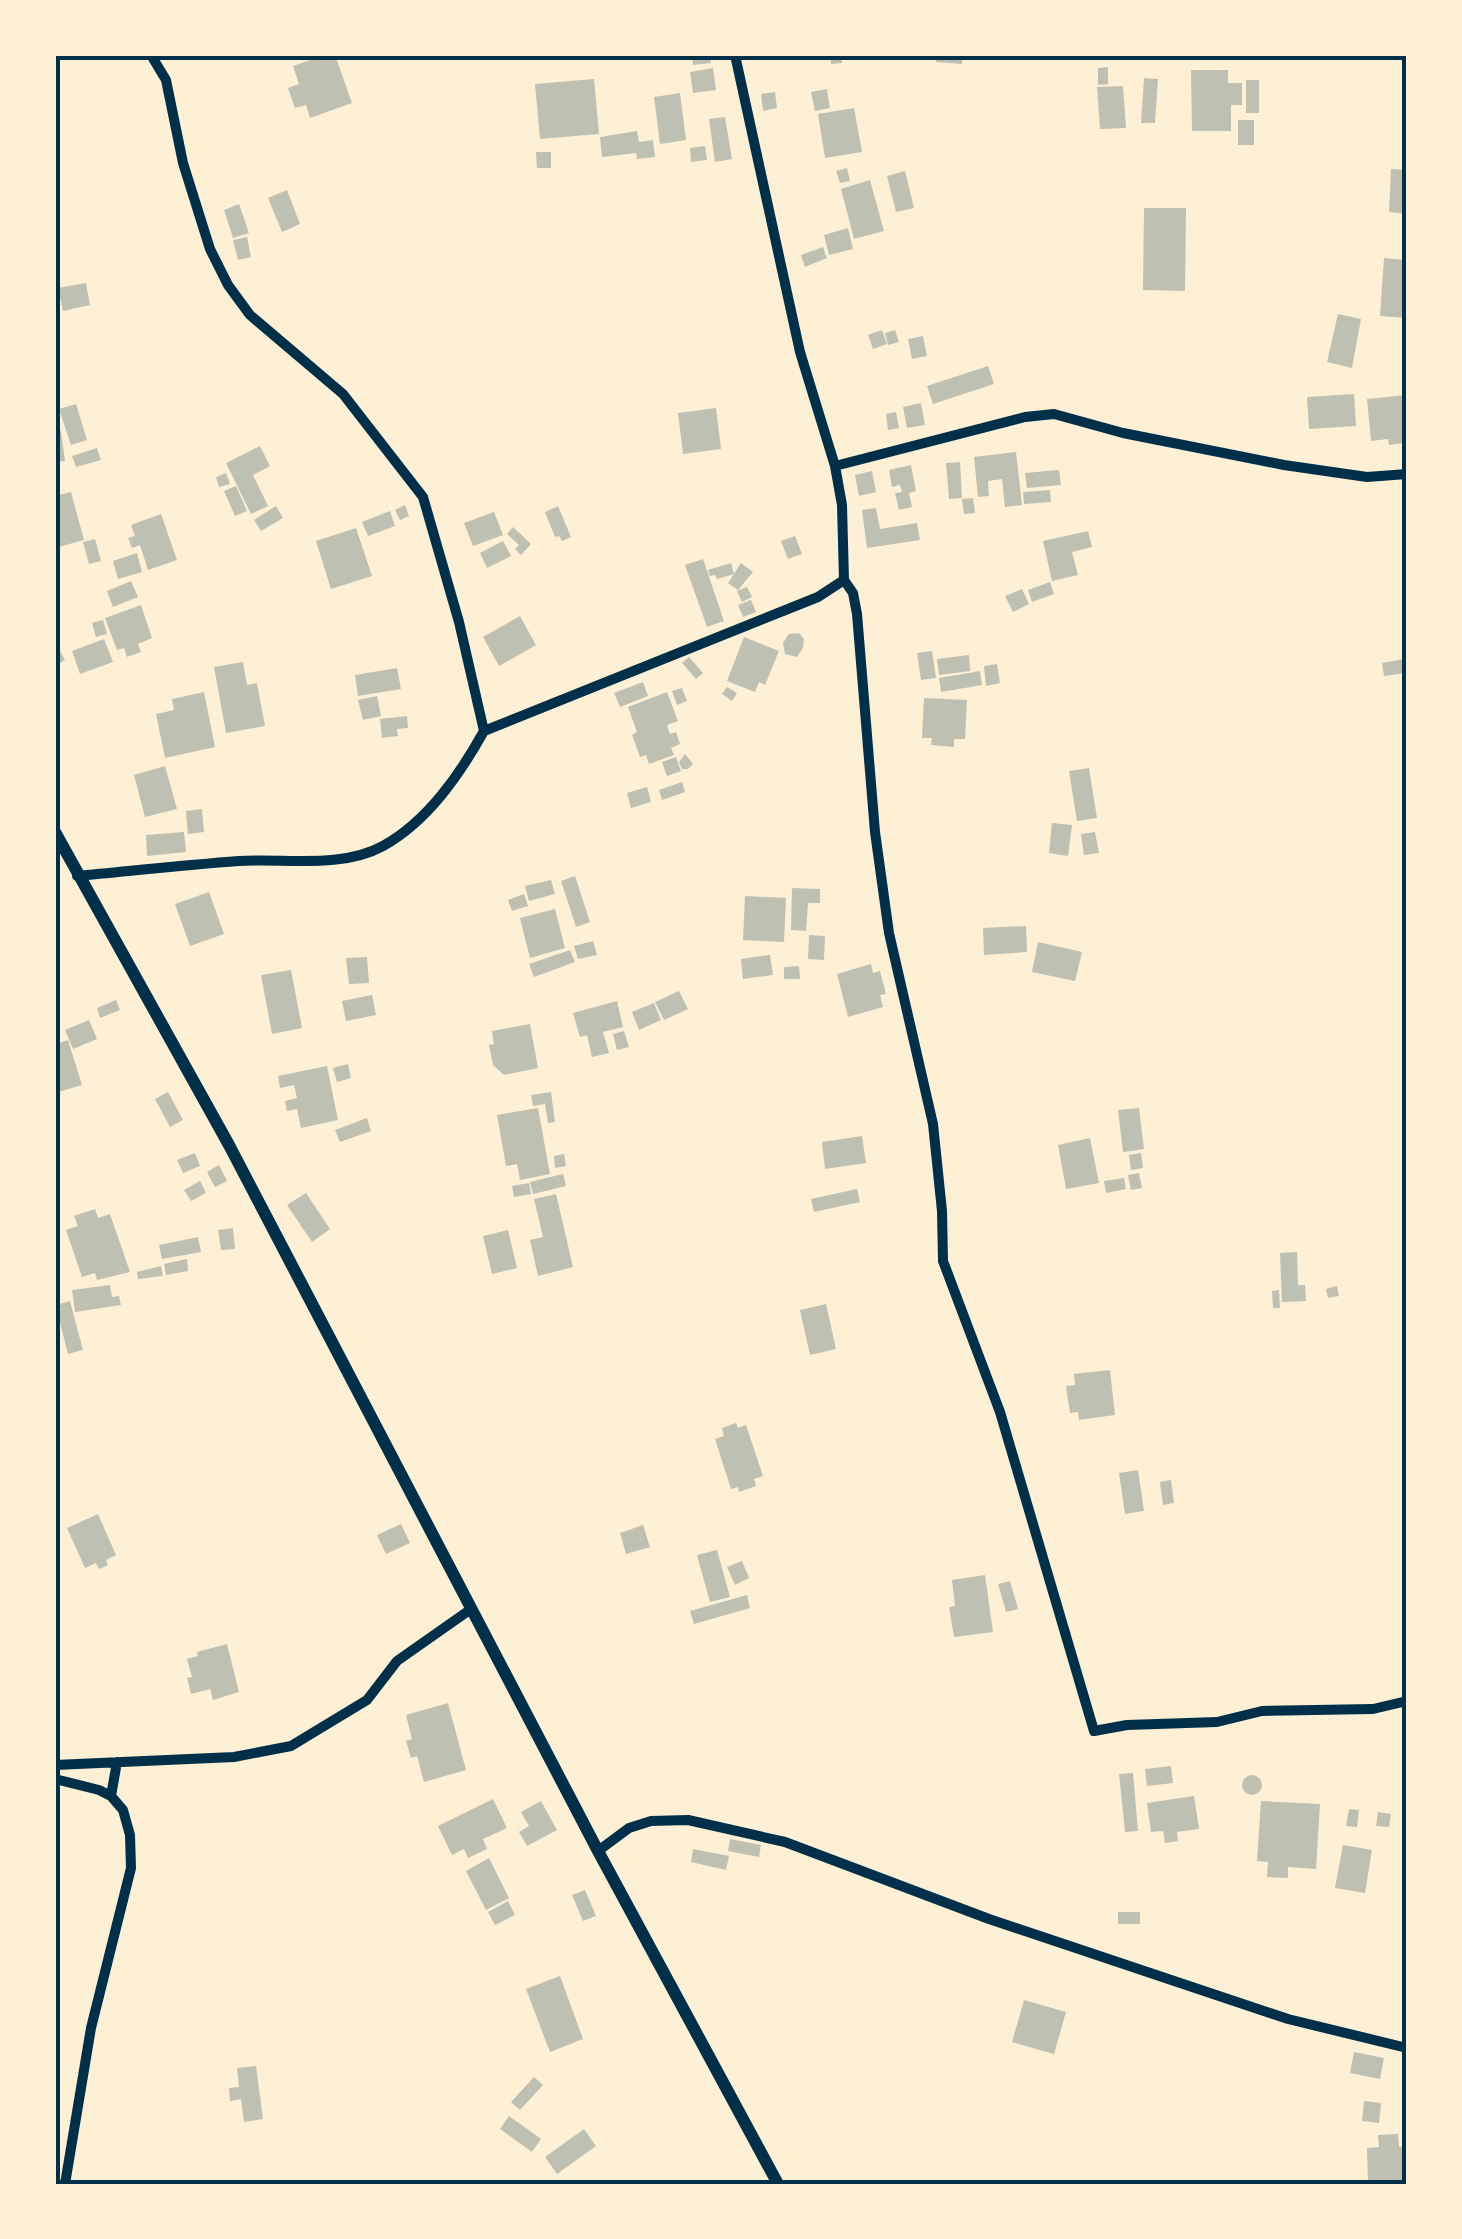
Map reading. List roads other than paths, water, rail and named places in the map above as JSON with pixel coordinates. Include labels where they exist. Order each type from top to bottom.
[{"type":"street","points":[[152,55],[166,80],[183,163],[210,249],[228,286],[250,314],[343,394],[422,497],[459,622],[484,731]]},
{"type":"street","points":[[735,55],[800,352],[835,466],[842,505],[844,580],[853,593],[857,614],[875,832],[889,932],[934,1124],[943,1261],[1000,1412],[1094,1731],[1128,1725],[1216,1722],[1262,1711],[1373,1710],[1407,1701]]},
{"type":"street","points":[[835,466],[1024,418],[1054,414],[1123,433],[1284,465],[1367,477],[1407,474]]},
{"type":"street","points":[[77,876],[242,861],[335,860],[383,846],[429,809],[464,766],[484,731],[818,597],[844,580]]},
{"type":"street","points":[[55,832],[228,1145],[598,1851],[778,2184]]},
{"type":"street","points":[[55,1766],[234,1757],[291,1746],[367,1700],[398,1661],[471,1609]]},
{"type":"street","points":[[111,1796],[117,1762]]},
{"type":"street","points":[[55,1779],[111,1796],[123,1810],[130,1836],[131,1868],[91,2028],[64,2184]]},
{"type":"street","points":[[598,1851],[629,1828],[651,1821],[688,1820],[785,1842],[988,1918],[1252,2007],[1407,2048]]}]
